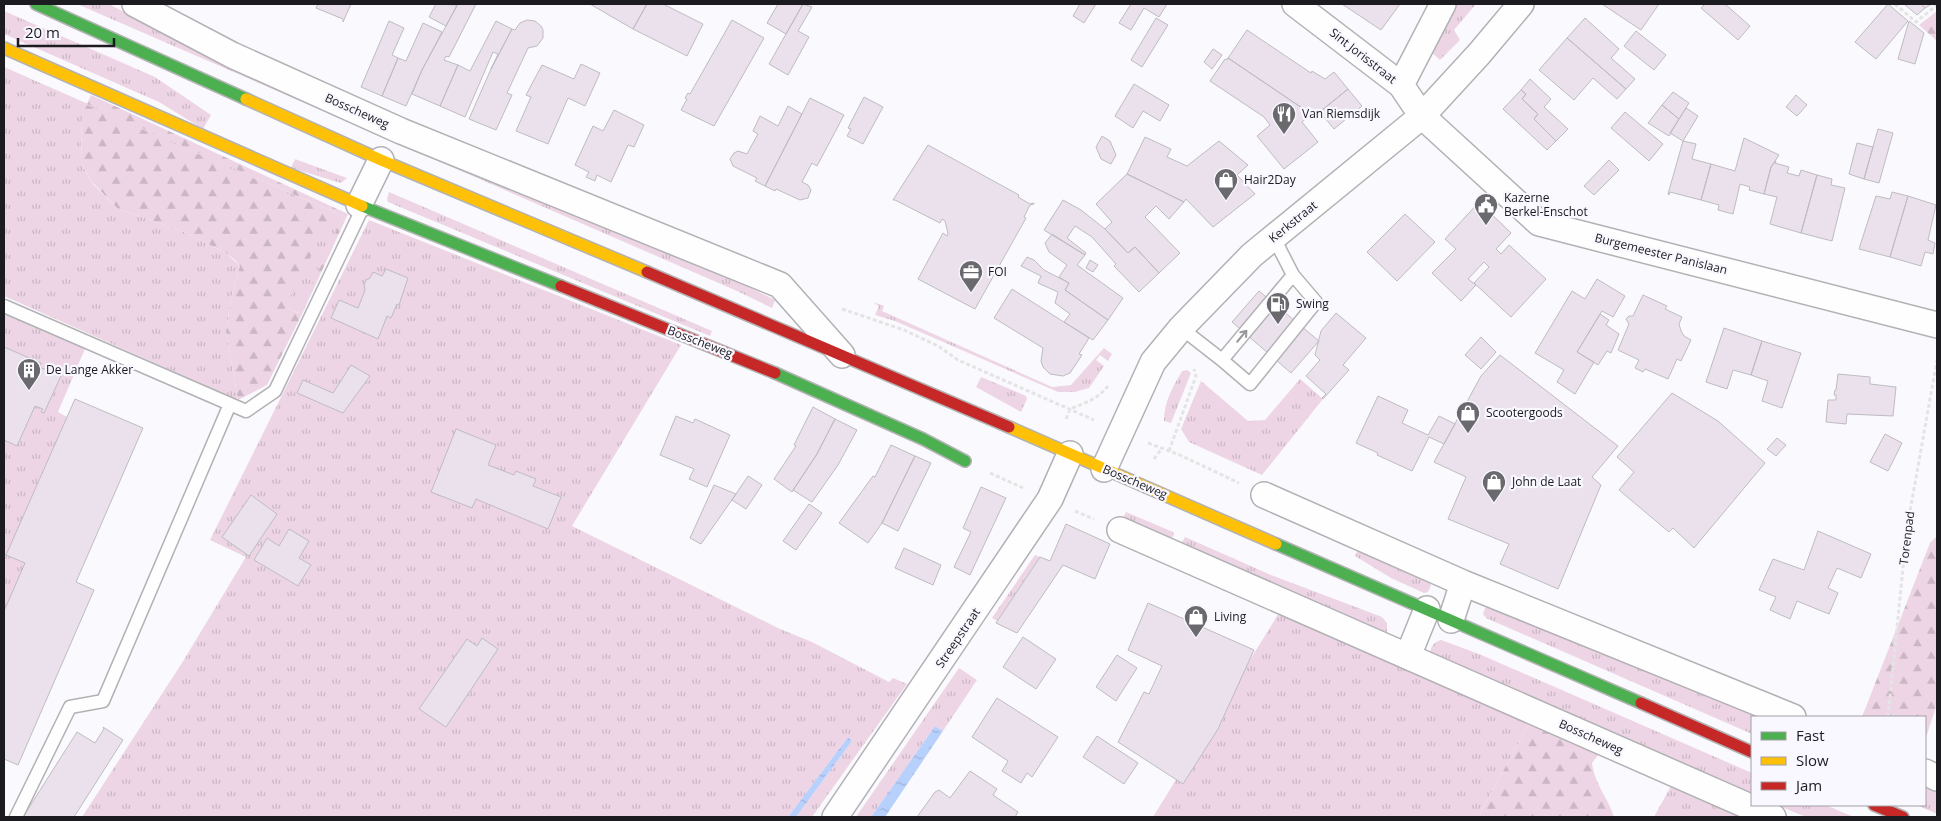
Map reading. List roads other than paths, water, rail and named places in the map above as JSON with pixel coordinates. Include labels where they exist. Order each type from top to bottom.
[{"type":"main road","name":"Bosscheweg","points":[[36,4],[382,160],[843,355],[1751,752]]},
{"type":"main road","name":"Bosscheweg","points":[[4,48],[361,206],[765,368],[923,439],[965,461]]},
{"type":"main road","points":[[1876,806],[1903,817]]},
{"type":"street","name":"Bosscheweg","points":[[135,4],[232,55],[392,127],[780,285],[843,355]]},
{"type":"street","name":"Sint Jorisstraat","points":[[1295,4],[1401,85],[1422,116]]},
{"type":"street","points":[[1401,85],[1443,4]]},
{"type":"street","name":"Kerkstraat","points":[[1104,469],[1153,362],[1181,328],[1252,255],[1422,116],[1522,4]]},
{"type":"street","name":"Burgemeester Panislaan","points":[[1422,116],[1539,223],[1937,325]]},
{"type":"street","points":[[361,206],[382,160]]},
{"type":"street","name":"Streepstraat","points":[[836,817],[1047,504],[1070,454]]},
{"type":"street","points":[[1264,494],[1463,583],[1791,716]]},
{"type":"street","name":"Bosscheweg","points":[[1109,526],[1773,817]]},
{"type":"street","points":[[1451,620],[1463,583]]},
{"type":"street","points":[[1408,656],[1427,609]]},
{"type":"lane","points":[[4,306],[246,411],[274,391],[361,206]]},
{"type":"lane","points":[[1181,328],[1250,384],[1316,302],[1293,274],[1274,238]]},
{"type":"lane","points":[[1222,360],[1293,274]]},
{"type":"lane","points":[[16,817],[70,707],[103,700],[230,404]]},
{"type":"water","points":[[935,726],[943,731],[885,817],[871,817]]},
{"type":"water","points":[[848,737],[852,741],[796,817],[788,817]]},
{"type":"place","name":"Van Riemsdijk","points":[[1284,135]]},
{"type":"place","name":"Hair2Day","points":[[1226,201]]},
{"type":"place","name":"Kazerne Berkel-Enschot","points":[[1486,226]]},
{"type":"place","name":"FOI","points":[[971,293]]},
{"type":"place","name":"Swing","points":[[1278,325]]},
{"type":"place","name":"De Lange Akker","points":[[29,391]]},
{"type":"place","name":"Scootergoods","points":[[1468,434]]},
{"type":"place","name":"John de Laat","points":[[1494,503]]},
{"type":"place","name":"Living","points":[[1196,638]]}]
